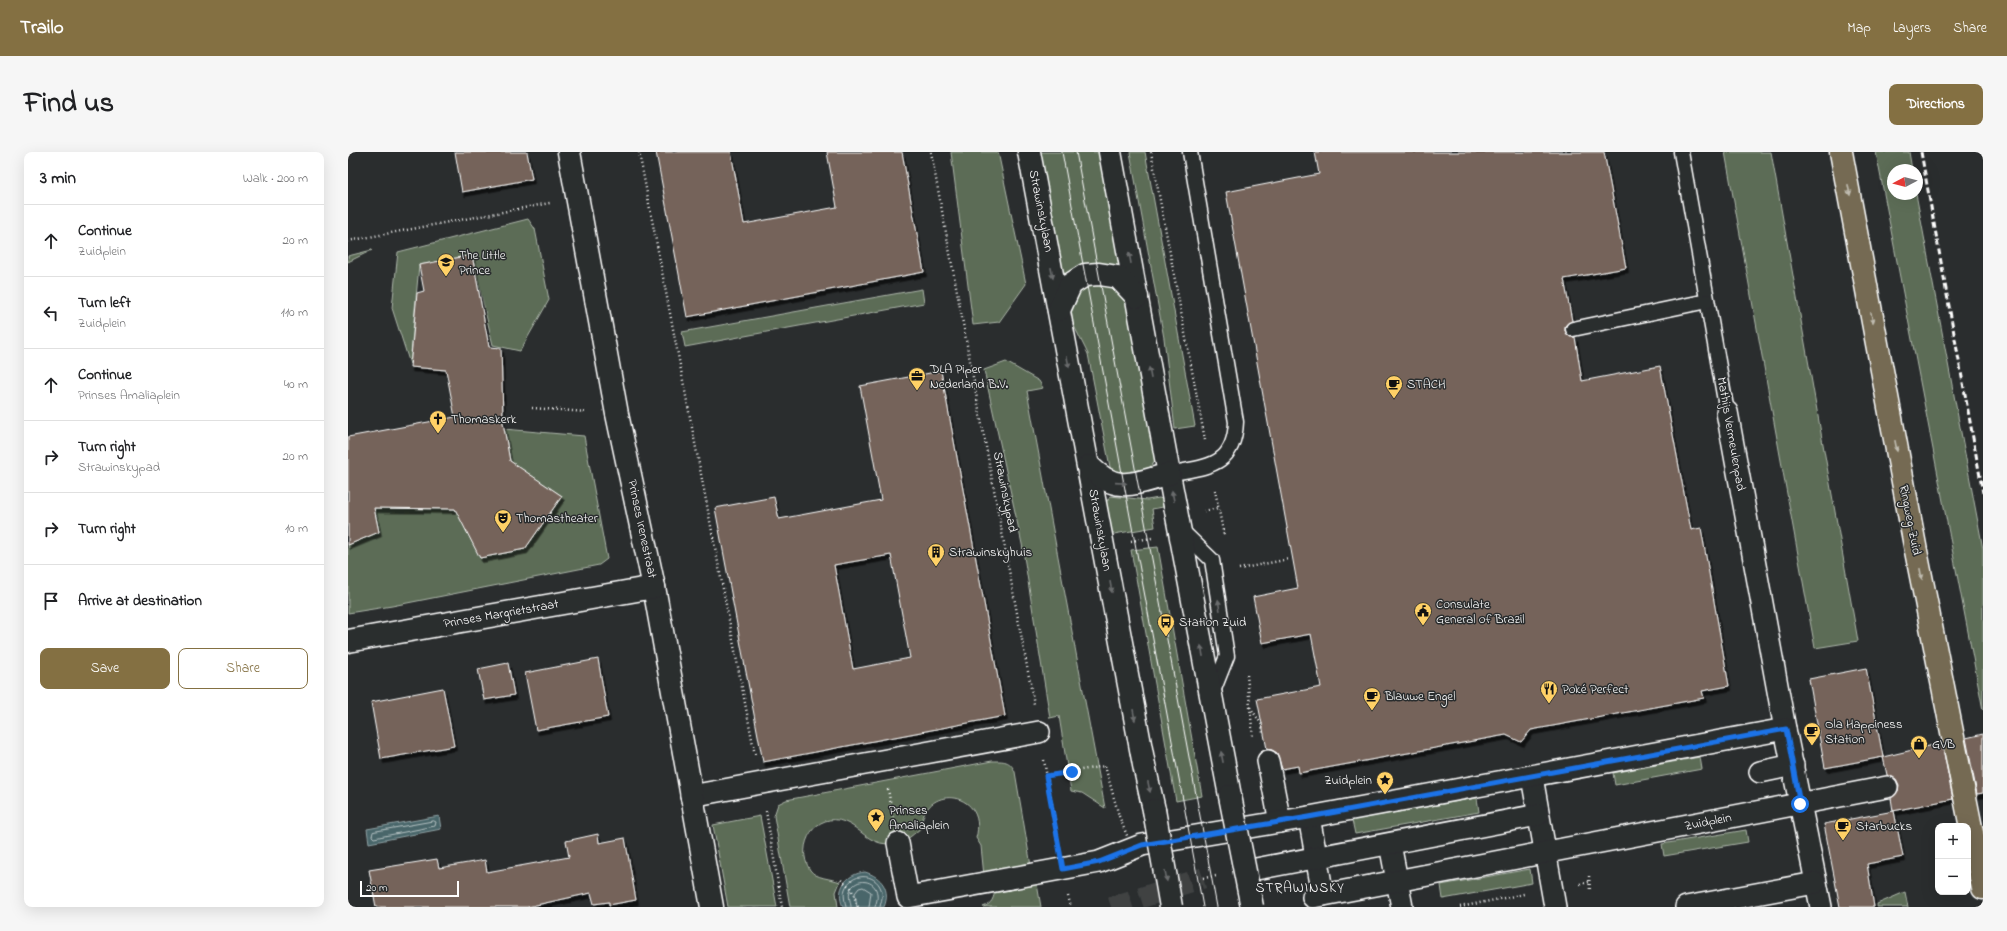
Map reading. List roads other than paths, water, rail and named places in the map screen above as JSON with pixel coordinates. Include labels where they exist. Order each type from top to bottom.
[{"type":"highway","name":"Ringweg-Zuid","points":[[1841,152],[1916,551],[1983,888]]},
{"type":"street","name":"Prinses Irenestraat","points":[[570,152],[617,414],[654,587],[712,907]]},
{"type":"street","name":"Strawinskylaan","points":[[1029,152],[1142,757],[1154,810],[1171,907]]},
{"type":"street","points":[[1110,152],[1169,474],[1252,907]]},
{"type":"street","points":[[1059,310],[1071,284],[1085,275],[1099,274],[1118,277],[1137,297]]},
{"type":"street","name":"Mathijs Vermeulenpad","points":[[1727,412],[1784,722]]},
{"type":"street","points":[[1088,466],[1108,482],[1125,484],[1138,483],[1169,474]]},
{"type":"street","name":"Prinses Margrietstraat","points":[[348,642],[654,587]]},
{"type":"street","points":[[898,843],[905,902],[1099,862],[1142,845],[1532,777],[1784,722],[1821,907]]},
{"type":"street","points":[[691,796],[1039,732]]},
{"type":"street","points":[[1268,760],[1280,822]]},
{"type":"street","points":[[1760,772],[1793,765]]},
{"type":"street","points":[[1532,777],[1553,898]]},
{"type":"street","name":"Zuidplein","points":[[1316,857],[1318,896],[1545,854],[1887,787]]},
{"type":"street","points":[[1251,870],[1538,815]]},
{"type":"street","points":[[1309,817],[1316,857]]},
{"type":"street","points":[[1390,844],[1402,907]]},
{"type":"street","points":[[1686,907],[1816,883]]},
{"type":"lane","points":[[1169,474],[1210,465],[1222,459],[1230,450],[1235,439],[1236,422],[1190,152]]},
{"type":"lane","name":"Mathijs Vermeulenpad","points":[[1681,152],[1727,412]]},
{"type":"lane","points":[[1573,329],[1707,301]]},
{"type":"water","points":[[439,816],[441,829],[369,843],[367,829]]},
{"type":"water","points":[[865,872],[876,877],[884,885],[886,890],[886,901],[884,907],[843,907],[840,894],[844,884],[852,876]]},
{"type":"tunnel","points":[[1111,907],[1203,878]]},
{"type":"tram line","points":[[1062,152],[1203,907]]},
{"type":"tram line","points":[[1076,152],[1217,907]]},
{"type":"railway","points":[[1921,152],[1983,493]]},
{"type":"place","name":"The Little Prince","points":[[446,277]]},
{"type":"place","name":"DLA Piper Nederland B.V.","points":[[917,391]]},
{"type":"place","name":"STACH","points":[[1394,399]]},
{"type":"place","name":"Thomaskerk","points":[[438,434]]},
{"type":"place","name":"Thomastheater","points":[[503,533]]},
{"type":"place","name":"Strawinskyhuis","points":[[936,567]]},
{"type":"place","name":"Consulate General of Brazil","points":[[1423,626]]},
{"type":"place","name":"Station Zuid","points":[[1166,637]]},
{"type":"place","name":"Poké Perfect","points":[[1549,704]]},
{"type":"place","name":"Blauwe Engel","points":[[1372,711]]},
{"type":"place","name":"Ola Happiness Station","points":[[1812,746]]},
{"type":"place","name":"GVB","points":[[1919,759]]},
{"type":"place","name":"Zuidplein","points":[[1385,795]]},
{"type":"place","name":"Prinses Amaliaplein","points":[[876,832]]},
{"type":"place","name":"Starbucks","points":[[1843,841]]},
{"type":"district","name":"STRAWINSKY","points":[[1300,888]]}]
